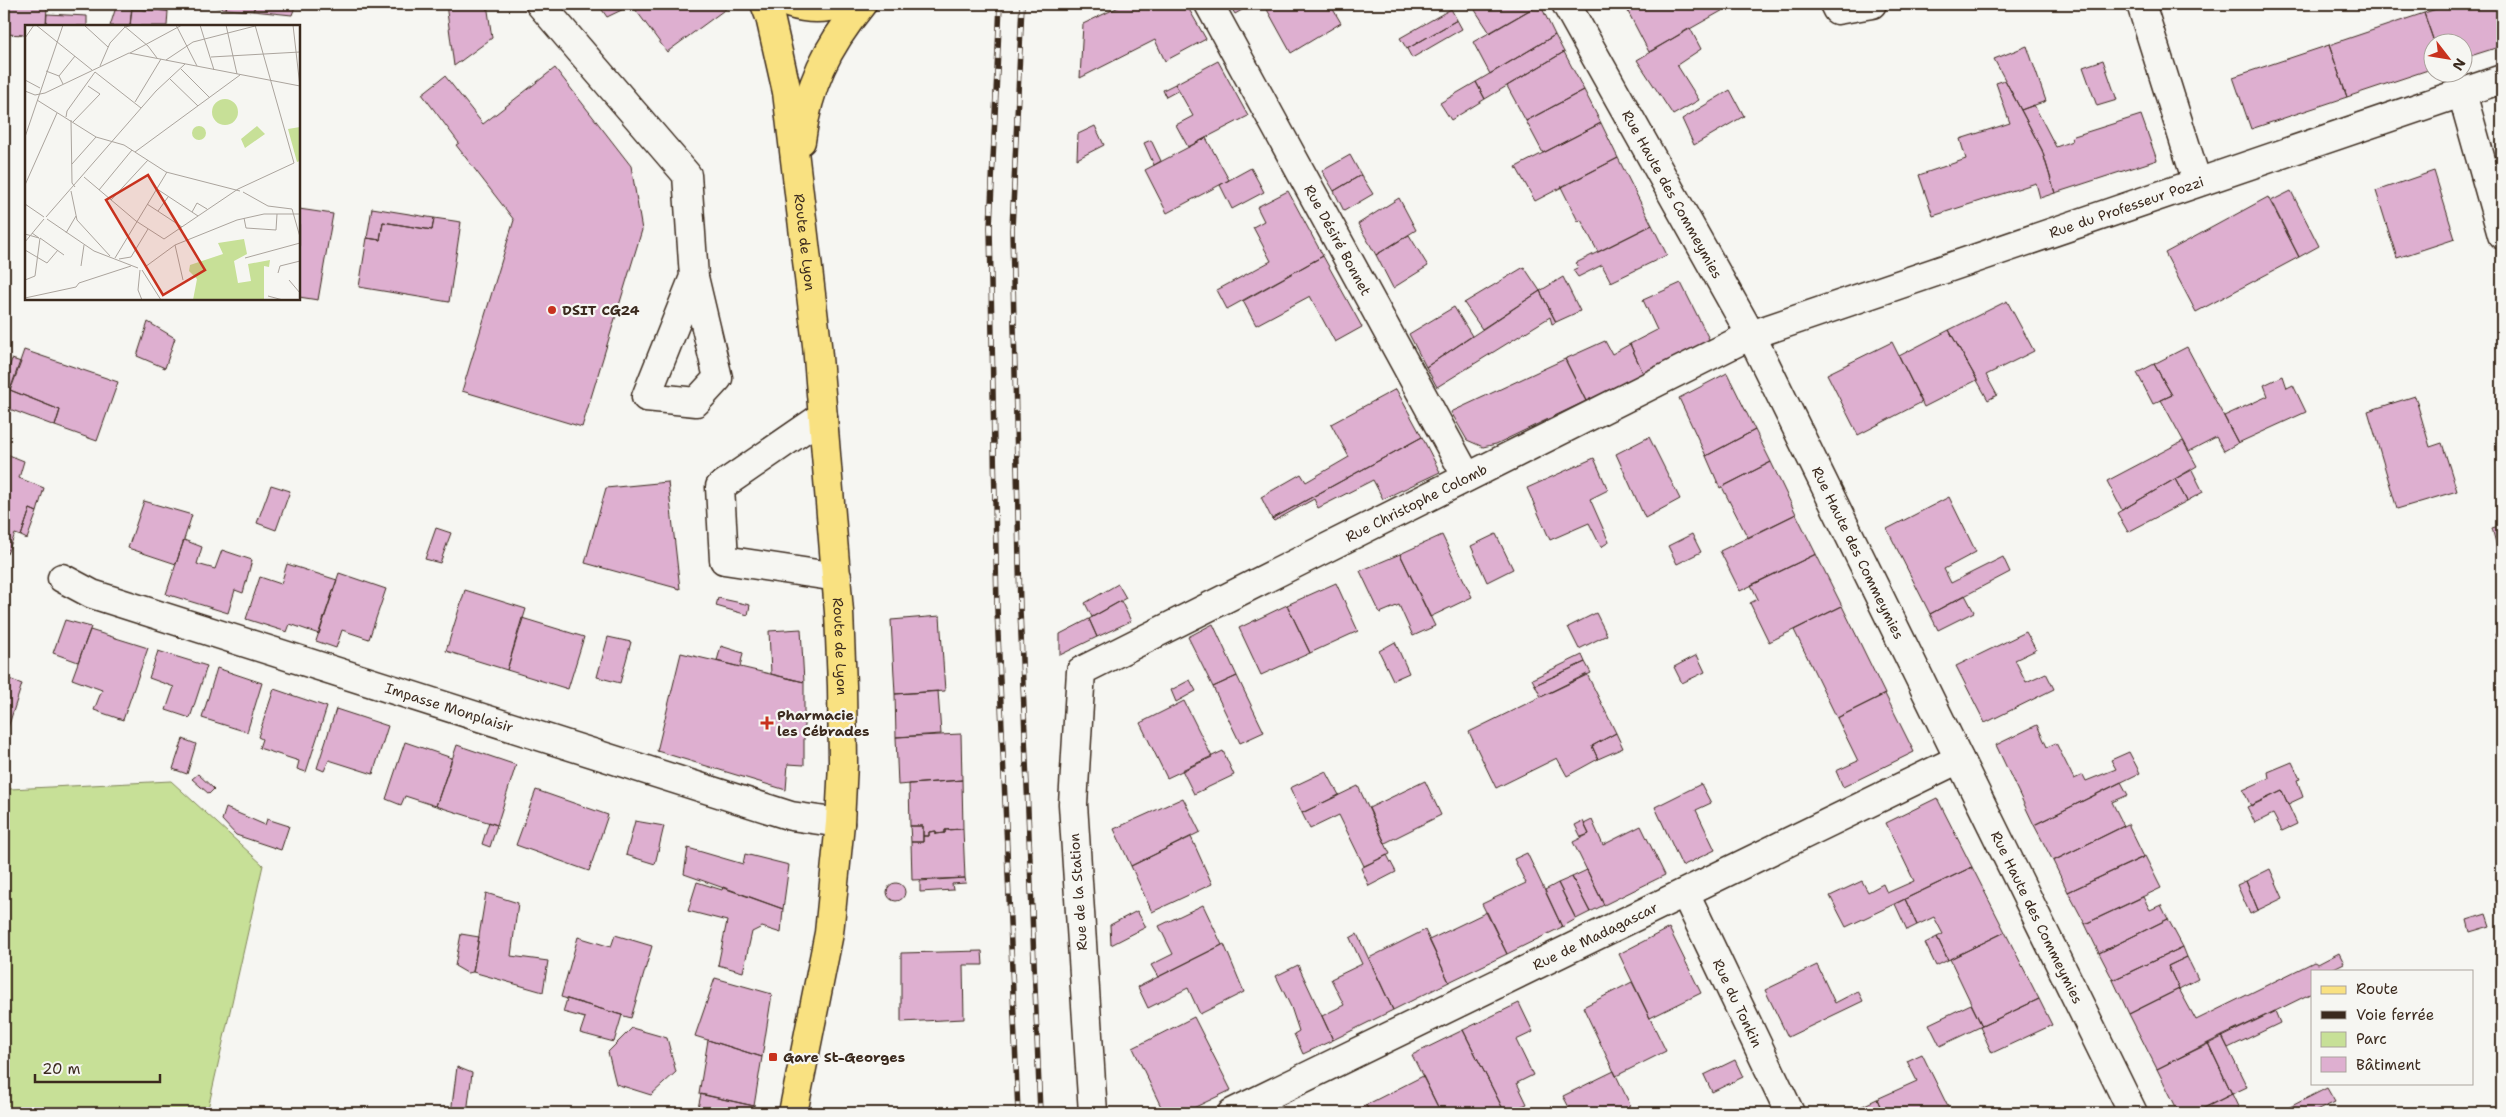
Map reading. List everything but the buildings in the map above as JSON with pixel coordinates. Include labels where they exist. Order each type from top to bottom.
[{"type":"main road","name":"Route de Lyon","points":[[765,4],[770,17],[786,92],[823,416],[837,577],[843,753],[840,823],[829,933],[793,1113]]},
{"type":"main road","points":[[792,4],[803,8],[828,8],[845,4]]},
{"type":"main road","name":"Route de Lyon","points":[[797,177],[804,115],[814,82],[828,50],[862,4]]},
{"type":"street","points":[[540,4],[687,175],[694,277]]},
{"type":"street","name":"Rue Désiré Bonnet","points":[[1209,4],[1467,477]]},
{"type":"street","name":"Rue Haute des Commeymies","points":[[1566,4],[1751,335],[2133,1113]]},
{"type":"street","points":[[1834,4],[1838,10],[1872,4]]},
{"type":"street","points":[[2141,4],[2197,182]]},
{"type":"street","name":"Rue du Professeur Pozzi","points":[[1751,335],[2502,80]]},
{"type":"street","points":[[2462,93],[2502,235]]},
{"type":"street","name":"Rue Christophe Colomb","points":[[1081,671],[1751,335]]},
{"type":"street","points":[[823,416],[720,487],[724,560],[837,577]]},
{"type":"street","name":"Impasse Monplaisir","points":[[62,578],[92,594],[791,816],[840,823]]},
{"type":"street","name":"Rue de la Station","points":[[1081,671],[1073,804],[1093,1113]]},
{"type":"street","name":"Rue de Madagascar","points":[[1232,1113],[1960,759]]},
{"type":"street","name":"Rue du Tonkin","points":[[1685,893],[1790,1113]]},
{"type":"green space","points":[[171,781],[263,865],[207,1113],[4,1113],[4,793],[10,789]]},
{"type":"railway","points":[[1000,4],[990,227],[997,609],[1018,1113]]},
{"type":"railway","points":[[1022,4],[1012,230],[1020,609],[1040,1113]]},
{"type":"place","name":"DSIT CG24","points":[[552,310]]},
{"type":"place","name":"Pharmacie les Cébrades","points":[[767,723]]},
{"type":"place","name":"Gare St-Georges","points":[[773,1057]]}]
